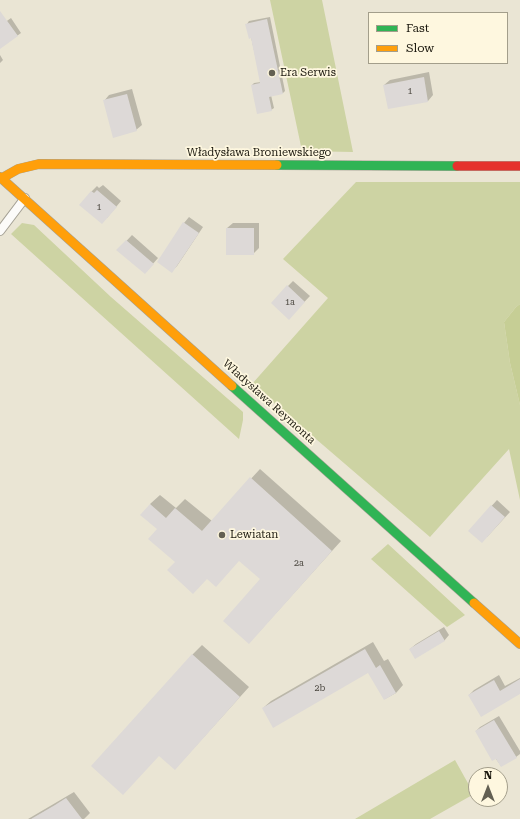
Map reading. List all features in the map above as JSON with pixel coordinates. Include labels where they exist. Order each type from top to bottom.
[{"type":"street","name":"Władysława Broniewskiego","points":[[1,177],[18,169],[40,164],[520,166]]},
{"type":"street","name":"Władysława Reymonta","points":[[1,177],[520,644]]},
{"type":"lane","points":[[0,231],[25,198]]},
{"type":"green space","points":[[270,0],[322,0],[353,152],[302,151]]},
{"type":"green space","points":[[356,182],[520,182],[520,304],[504,322],[510,363],[520,405],[520,500],[509,449],[430,537],[252,384],[328,298],[283,259]]},
{"type":"green space","points":[[22,223],[34,225],[111,297],[243,412],[239,439],[11,234]]},
{"type":"green space","points":[[520,304],[520,405],[510,363],[504,322]]},
{"type":"green space","points":[[388,544],[465,615],[447,627],[371,559]]},
{"type":"green space","points":[[455,760],[468,783],[468,797],[430,819],[355,819]]},
{"type":"building","points":[[0,11],[18,36],[0,49]]},
{"type":"building","name":"Era Serwis","points":[[267,19],[283,94],[269,97],[272,111],[257,114],[251,85],[260,83],[251,38],[249,39],[245,24]]},
{"type":"building","points":[[424,77],[428,102],[388,109],[383,85]]},
{"type":"building","points":[[127,94],[137,131],[113,138],[103,100]]},
{"type":"building","points":[[97,190],[117,207],[102,224],[79,205],[91,191],[94,193]]},
{"type":"building","points":[[183,222],[199,233],[172,273],[157,262]]},
{"type":"building","points":[[226,228],[254,228],[254,255],[226,255]]},
{"type":"building","points":[[126,240],[154,264],[145,274],[116,250]]},
{"type":"building","points":[[287,285],[305,302],[289,320],[271,303]]},
{"type":"building","points":[[250,477],[332,551],[249,644],[223,621],[260,579],[239,561],[216,587],[207,579],[193,594],[167,570],[175,562],[148,539],[157,529],[140,515],[150,504],[166,518],[175,508],[202,531]]},
{"type":"building","points":[[491,505],[505,517],[482,543],[468,531]]},
{"type":"building","points":[[439,631],[445,641],[415,659],[409,649]]},
{"type":"building","points":[[365,649],[376,668],[380,665],[396,693],[384,700],[368,673],[273,728],[262,708]]},
{"type":"building","points":[[192,654],[240,697],[175,770],[159,756],[123,795],[91,766]]},
{"type":"building","points":[[520,679],[520,694],[481,717],[468,695],[494,680],[500,691]]},
{"type":"building","points":[[494,720],[517,758],[501,767],[496,759],[492,761],[475,731]]},
{"type":"building","points":[[66,798],[82,819],[31,819],[55,805]]},
{"type":"traffic: fast","points":[[277,165],[457,166]]},
{"type":"traffic: fast","points":[[232,386],[474,603]]},
{"type":"traffic: slow","points":[[2,178],[18,169],[39,164],[277,165]]},
{"type":"traffic: slow","points":[[0,177],[232,386]]},
{"type":"traffic: slow","points":[[474,603],[520,644]]},
{"type":"traffic: jam","points":[[457,166],[520,166]]},
{"type":"place","name":"Era Serwis","points":[[272,73]]},
{"type":"place","name":"Lewiatan","points":[[222,535]]}]
